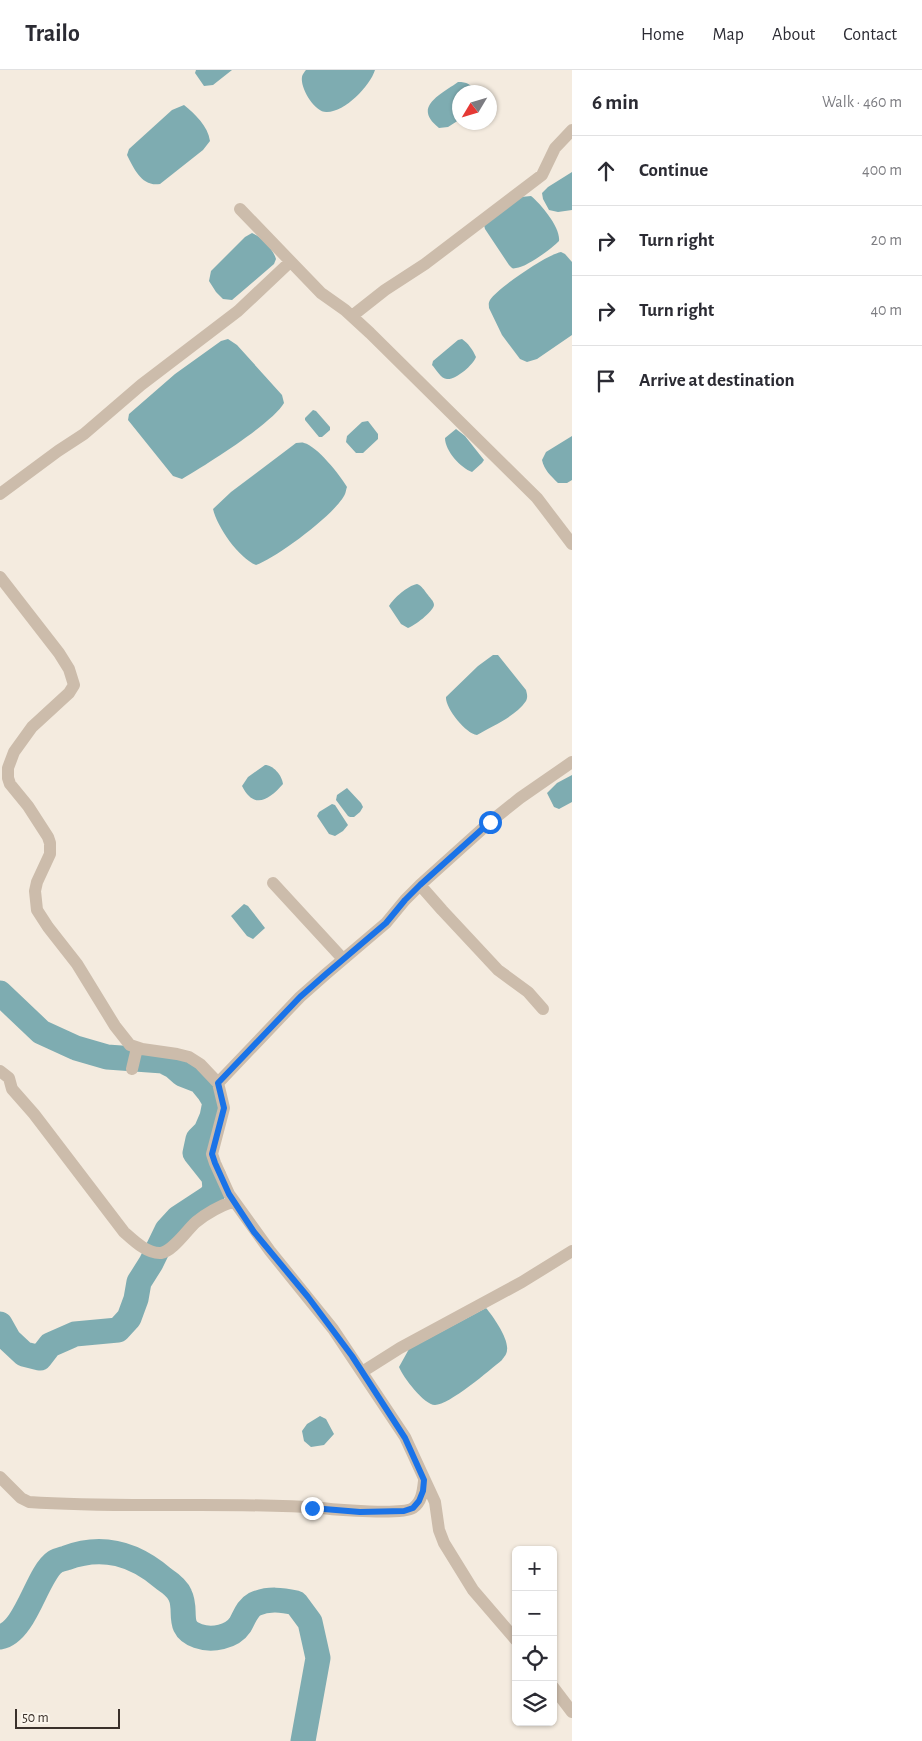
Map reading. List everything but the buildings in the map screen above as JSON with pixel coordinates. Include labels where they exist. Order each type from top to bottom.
[{"type":"street","points":[[352,316],[385,290],[425,264],[542,175],[555,148],[572,130]]},
{"type":"street","points":[[240,209],[321,293],[352,316],[537,498],[572,544]]},
{"type":"street","points":[[0,494],[84,434],[141,385],[238,311],[290,262]]},
{"type":"street","points":[[0,577],[59,653],[74,680],[70,693],[39,720],[14,752],[8,768],[5,787],[32,813],[50,843],[50,854],[37,882],[35,891],[37,910],[77,964],[130,1045],[137,1050],[189,1057],[200,1064],[218,1083],[224,1108],[212,1154],[234,1201],[264,1245],[333,1329],[405,1438],[435,1502],[439,1530],[452,1558],[473,1590],[513,1636]]},
{"type":"street","points":[[218,1083],[294,1004],[386,923],[420,885],[513,804],[572,762]]},
{"type":"street","points":[[272,883],[343,959]]},
{"type":"street","points":[[420,885],[498,970],[528,992],[543,1009]]},
{"type":"street","points":[[132,1069],[137,1050]]},
{"type":"street","points":[[0,1071],[9,1078],[12,1089],[34,1114],[124,1232],[138,1244],[155,1252],[168,1251],[187,1230],[204,1216],[234,1201]]},
{"type":"street","points":[[362,1372],[408,1344],[522,1282],[572,1251]]},
{"type":"street","points":[[0,1477],[21,1498],[29,1502],[115,1505],[210,1504],[360,1512],[404,1511],[413,1508],[419,1501],[423,1491],[424,1480]]},
{"type":"street","points":[[557,1692],[572,1712]]},
{"type":"water","points":[[196,70],[232,70],[213,85],[204,86],[195,73]]},
{"type":"water","points":[[306,70],[375,70],[368,83],[356,97],[341,108],[327,112],[322,111],[313,104],[303,87],[302,77]]},
{"type":"water","points":[[458,82],[464,82],[469,85],[454,85]]},
{"type":"water","points":[[452,86],[452,124],[448,127],[439,128],[431,121],[428,114],[428,108],[437,97]]},
{"type":"water","points":[[184,105],[204,125],[210,141],[203,150],[160,184],[148,183],[139,176],[133,166],[127,155],[129,149],[172,110]]},
{"type":"water","points":[[572,172],[572,210],[558,212],[549,210],[542,193]]},
{"type":"water","points":[[531,196],[545,210],[554,223],[559,241],[532,261],[521,267],[513,268],[509,265],[484,225],[521,197]]},
{"type":"water","points":[[252,233],[260,237],[270,247],[276,259],[274,264],[232,300],[223,299],[209,281],[211,271],[245,237]]},
{"type":"water","points":[[561,252],[572,262],[572,335],[537,359],[527,362],[520,359],[502,335],[489,308],[489,302],[502,288],[523,273],[554,254]]},
{"type":"water","points":[[228,339],[237,345],[282,395],[284,403],[267,421],[221,455],[182,479],[173,476],[128,420],[129,414],[175,374],[221,341]]},
{"type":"water","points":[[462,339],[476,357],[459,375],[451,379],[445,379],[432,365],[433,361],[458,340]]},
{"type":"water","points":[[313,410],[330,427],[330,430],[322,437],[319,437],[305,420]]},
{"type":"water","points":[[368,421],[378,434],[378,439],[363,453],[356,453],[346,442],[347,436],[362,422]]},
{"type":"water","points":[[456,429],[465,436],[484,460],[472,472],[463,467],[454,458],[446,443],[445,438]]},
{"type":"water","points":[[572,436],[572,480],[567,483],[558,483],[546,470],[542,460],[546,452]]},
{"type":"water","points":[[296,443],[303,443],[315,449],[334,469],[347,487],[339,503],[330,513],[291,545],[256,565],[236,549],[224,533],[213,509],[231,492]]},
{"type":"water","points":[[417,584],[433,601],[434,605],[427,615],[408,628],[401,624],[389,606],[401,593]]},
{"type":"water","points":[[493,655],[498,655],[526,690],[527,698],[521,707],[510,716],[477,735],[472,734],[452,714],[446,697],[478,666]]},
{"type":"water","points":[[265,765],[277,771],[283,784],[267,798],[257,800],[252,798],[242,786],[248,777]]},
{"type":"water","points":[[572,775],[572,802],[559,809],[554,807],[547,793],[557,783]]},
{"type":"water","points":[[347,788],[363,807],[354,817],[348,816],[336,800],[337,795]]},
{"type":"water","points":[[332,804],[335,805],[348,825],[335,836],[329,834],[317,816],[319,812]]},
{"type":"water","points":[[244,904],[248,906],[265,928],[253,939],[247,936],[231,916]]},
{"type":"water","points":[[486,1308],[506,1340],[507,1350],[505,1355],[502,1360],[479,1379],[450,1399],[435,1405],[430,1404],[414,1390],[399,1367],[409,1349]]},
{"type":"water","points":[[320,1416],[326,1419],[334,1434],[324,1445],[311,1447],[304,1441],[302,1431],[307,1424]]},
{"type":"waterway","points":[[0,993],[41,1032],[76,1048],[107,1057],[163,1061],[173,1066],[182,1074],[200,1081],[215,1102],[212,1117],[206,1131],[198,1139],[195,1153],[214,1177],[215,1190],[210,1197],[178,1218],[167,1230],[151,1263],[139,1282],[136,1299],[129,1318],[118,1330],[75,1334],[50,1345],[40,1358],[24,1354],[9,1340],[0,1324]]},
{"type":"waterway","points":[[0,1637],[9,1633],[17,1625],[42,1578],[55,1562],[93,1552],[106,1552],[130,1558],[142,1563],[171,1584],[179,1592],[182,1601],[184,1624],[191,1633],[198,1636],[215,1638],[227,1635],[240,1625],[246,1613],[255,1604],[276,1600],[296,1603],[310,1622],[318,1658],[303,1741]]},
{"type":"route","points":[[312,1508],[360,1512],[404,1511],[413,1508],[419,1501],[423,1491],[424,1480],[405,1438],[352,1356],[308,1297],[254,1232],[229,1194],[212,1154],[224,1108],[218,1083],[300,997],[386,923],[420,885],[490,822]]}]
